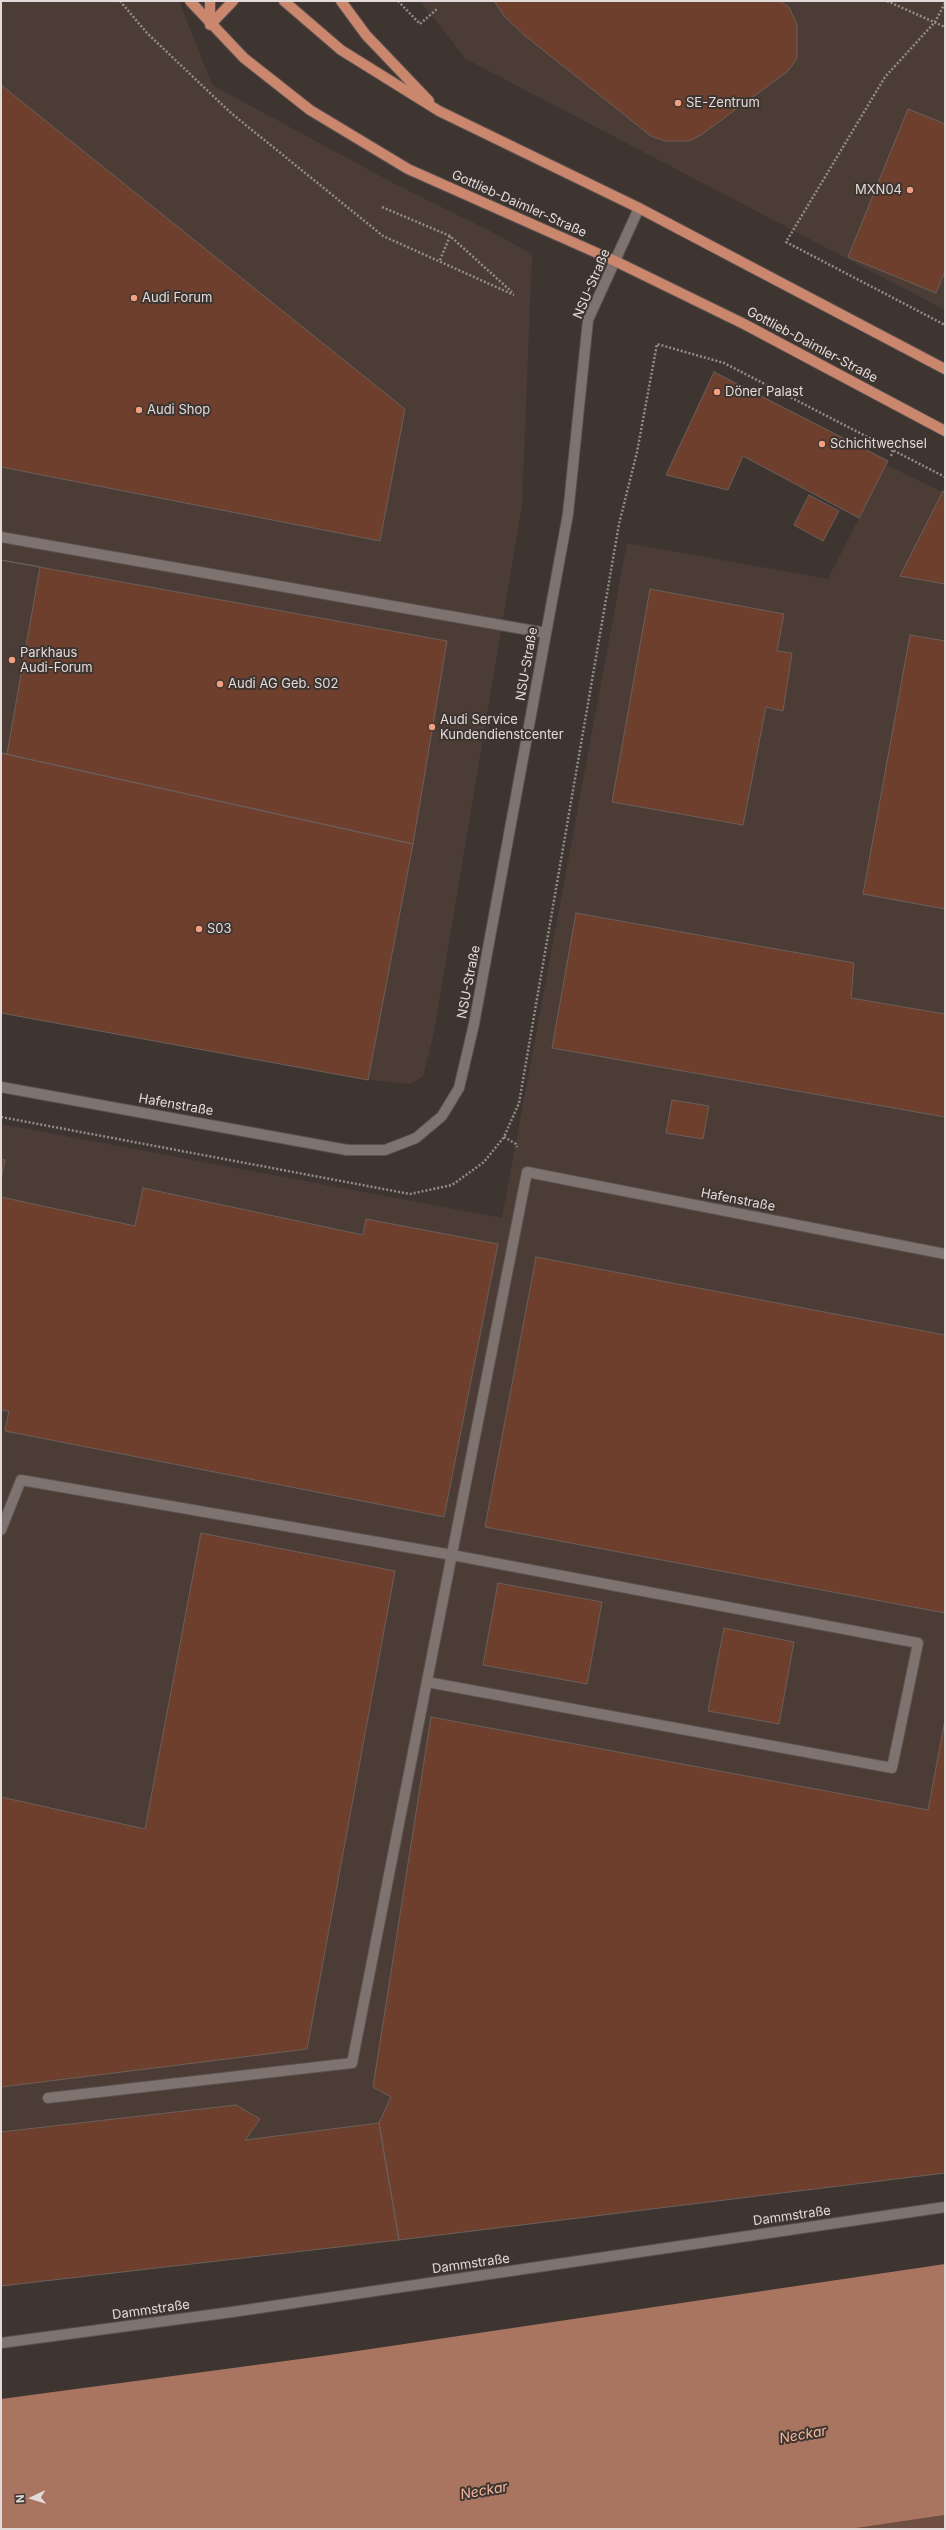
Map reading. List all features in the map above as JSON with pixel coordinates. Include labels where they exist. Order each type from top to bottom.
[{"type":"main road","points":[[190,1],[210,25]]},
{"type":"main road","points":[[210,1],[210,25]]},
{"type":"main road","points":[[210,25],[233,1]]},
{"type":"main road","points":[[284,1],[341,50],[439,111],[639,208],[945,369]]},
{"type":"main road","points":[[341,1],[366,35],[439,111]]},
{"type":"main road","name":"Gottlieb-Daimler-Straße","points":[[210,25],[244,58],[310,110],[408,169],[615,261],[744,324],[945,431]]},
{"type":"street","name":"NSU-Straße","points":[[347,1150],[385,1150],[416,1138],[442,1116],[459,1088],[476,1016],[568,514],[588,320],[639,208]]},
{"type":"street","points":[[1,537],[546,634]]},
{"type":"street","name":"Hafenstraße","points":[[1,1087],[347,1150]]},
{"type":"street","name":"Hafenstraße","points":[[452,1555],[527,1172],[945,1254]]},
{"type":"street","points":[[1,1530],[21,1480],[452,1555],[918,1643],[892,1768],[427,1682]]},
{"type":"street","points":[[48,2098],[352,2062],[452,1555]]},
{"type":"street","name":"Dammstraße","points":[[1,2343],[240,2311],[945,2207]]},
{"type":"path","points":[[120,1],[147,33],[237,118],[384,236],[440,260],[514,295],[450,236],[382,207]]},
{"type":"path","points":[[398,1],[420,24],[437,9]]},
{"type":"path","points":[[887,1],[945,27]]},
{"type":"path","points":[[945,3],[935,22],[885,77],[786,242],[945,326]]},
{"type":"path","points":[[440,260],[450,236]]},
{"type":"path","points":[[1,1117],[410,1194],[452,1185],[484,1162],[504,1137],[519,1103],[619,524],[637,452],[657,344],[724,363],[945,477]]},
{"type":"path","points":[[891,456],[894,450]]},
{"type":"path","points":[[504,1137],[516,1144]]},
{"type":"shaded area","points":[[1,1],[179,1],[212,85],[395,184],[490,231],[532,254],[522,505],[433,1037],[423,1076],[411,1084],[368,1080],[1,1013]]},
{"type":"shaded area","points":[[420,1],[945,1],[945,310],[466,59]]},
{"type":"shaded area","points":[[886,465],[945,493],[945,2173],[399,2240],[1,2285],[1,1124],[502,1218],[627,543],[828,579]]},
{"type":"shaded area","points":[[945,2515],[945,2529],[850,2529]]},
{"type":"water","name":"Neckar","points":[[945,2264],[945,2515],[850,2529],[1,2529],[1,2399],[330,2355]]},
{"type":"building","name":"SE-Zentrum","points":[[494,1],[780,1],[789,7],[797,25],[797,58],[788,71],[701,135],[689,141],[665,141],[651,136],[524,35],[505,17]]},
{"type":"building","name":"Audi Forum","points":[[1,85],[405,409],[380,541],[1,467]]},
{"type":"building","name":"MXN04","points":[[908,109],[945,124],[945,271],[936,293],[848,257]]},
{"type":"building","points":[[714,372],[888,461],[859,518],[743,456],[728,490],[666,475]]},
{"type":"building","points":[[943,491],[945,493],[945,584],[900,576]]},
{"type":"building","points":[[809,495],[839,511],[823,541],[794,525]]},
{"type":"building","name":"Audi AG Geb. S02","points":[[1,560],[447,641],[413,844],[1,753]]},
{"type":"building","name":"Parkhaus Audi-Forum","points":[[1,560],[40,567],[7,754],[1,753]]},
{"type":"building","points":[[650,589],[784,614],[777,651],[792,653],[783,711],[766,707],[743,825],[612,802]]},
{"type":"building","points":[[910,635],[945,641],[945,909],[863,894]]},
{"type":"building","name":"S03","points":[[1,753],[413,844],[368,1080],[1,1013]]},
{"type":"building","points":[[576,913],[854,963],[851,998],[945,1014],[945,1117],[552,1048]]},
{"type":"building","points":[[672,1100],[709,1106],[703,1139],[666,1133]]},
{"type":"building","points":[[1,1159],[5,1160],[1,1179]]},
{"type":"building","points":[[143,1188],[363,1235],[366,1219],[498,1244],[444,1517],[5,1431],[9,1411],[1,1410],[1,1197],[135,1226]]},
{"type":"building","points":[[536,1257],[945,1335],[945,1613],[485,1527]]},
{"type":"building","points":[[201,1533],[395,1571],[307,2049],[1,2087],[1,1797],[145,1829]]},
{"type":"building","points":[[498,1583],[602,1602],[587,1684],[483,1665]]},
{"type":"building","points":[[724,1628],[794,1642],[779,1724],[708,1711]]},
{"type":"building","points":[[431,1717],[928,1810],[945,1720],[945,2173],[399,2240],[379,2123],[391,2097],[373,2087]]},
{"type":"building","points":[[236,2105],[260,2119],[245,2140],[379,2123],[399,2240],[1,2286],[1,2132]]},
{"type":"place","name":"SE-Zentrum","points":[[678,103]]},
{"type":"place","name":"MXN04","points":[[910,190]]},
{"type":"place","name":"Audi Forum","points":[[134,298]]},
{"type":"place","name":"Döner Palast","points":[[717,392]]},
{"type":"place","name":"Audi Shop","points":[[139,410]]},
{"type":"place","name":"Schichtwechsel","points":[[822,444]]},
{"type":"place","name":"Parkhaus Audi-Forum","points":[[12,660]]},
{"type":"place","name":"Audi AG Geb. S02","points":[[220,684]]},
{"type":"place","name":"Audi Service Kundendienstcenter","points":[[432,727]]},
{"type":"place","name":"S03","points":[[199,929]]}]
